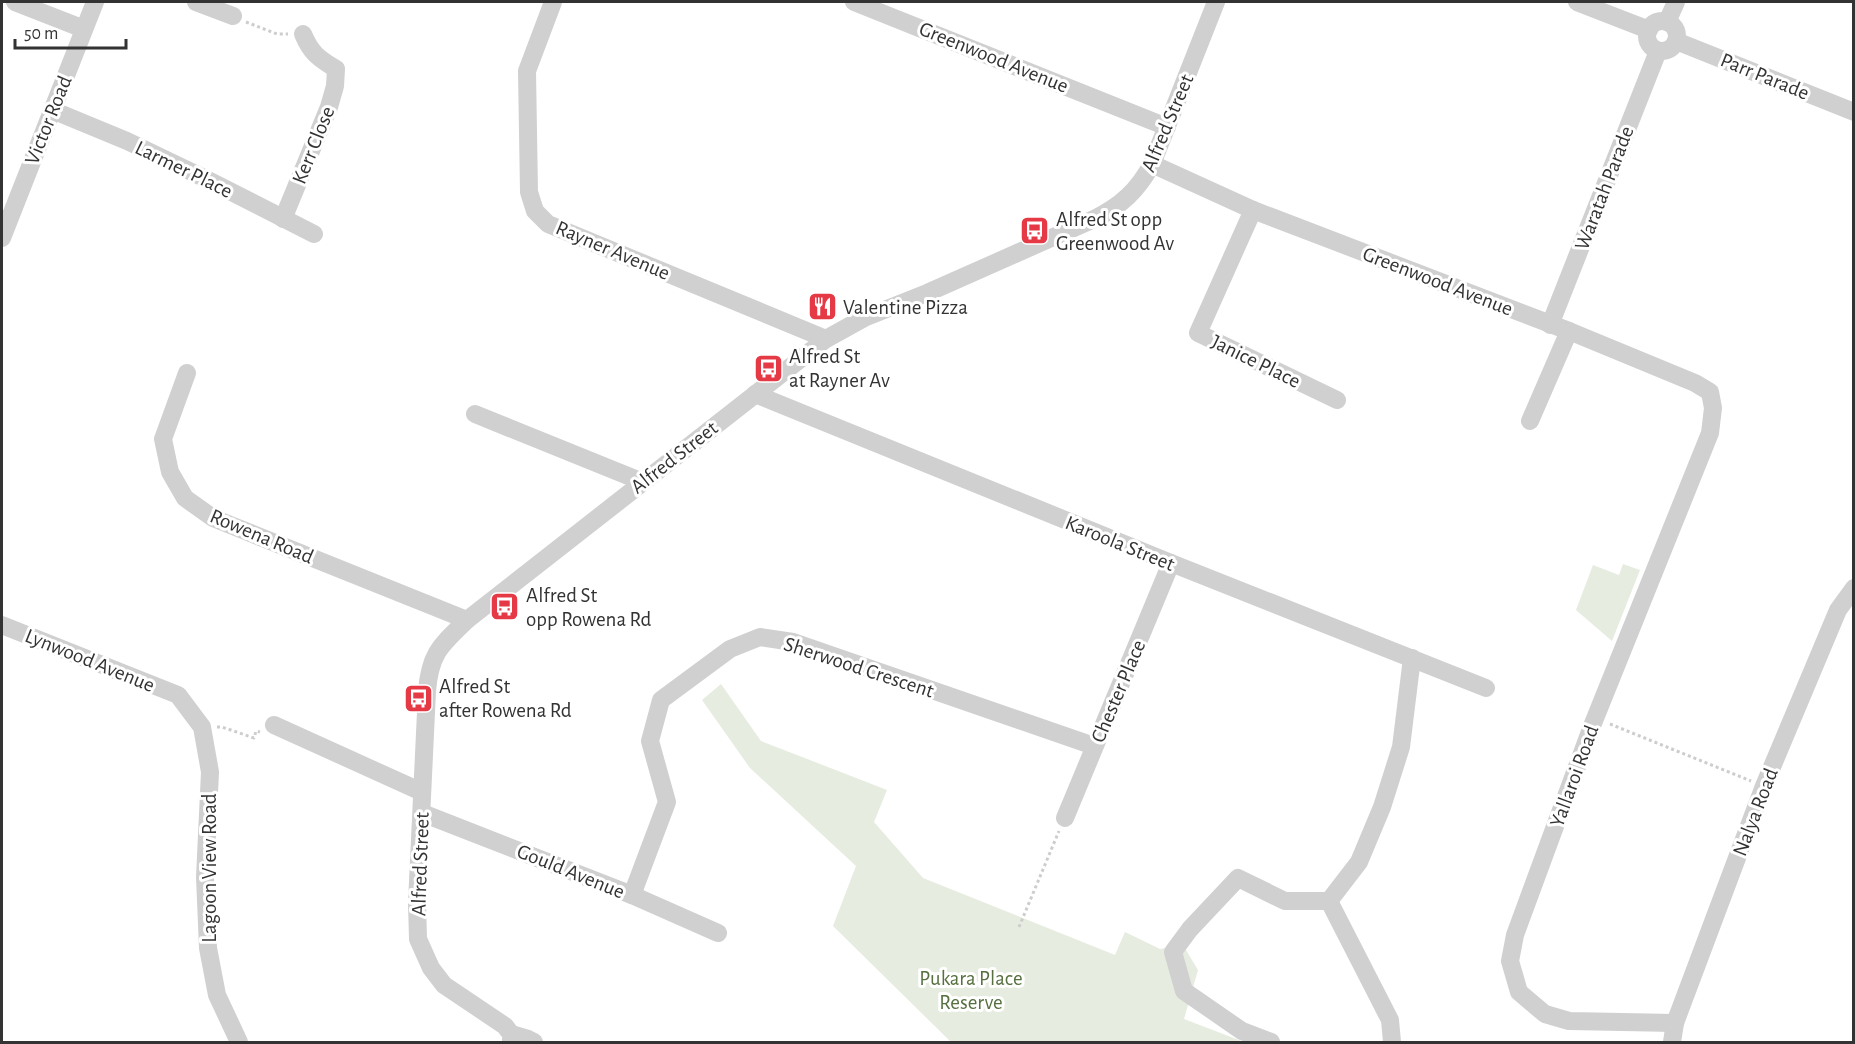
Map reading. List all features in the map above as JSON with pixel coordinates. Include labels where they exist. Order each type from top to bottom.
[{"type":"street","points":[[15,2],[84,29]]},
{"type":"street","name":"Victor Road","points":[[2,238],[95,2]]},
{"type":"street","points":[[196,2],[233,16]]},
{"type":"street","name":"Rayner Avenue","points":[[553,2],[527,71],[529,192],[536,210],[548,224],[826,339]]},
{"type":"street","name":"Greenwood Avenue","points":[[854,2],[1167,127]]},
{"type":"street","name":"Alfred Street","points":[[511,1038],[505,1026],[444,985],[430,968],[418,939],[428,676],[436,651],[467,620],[826,339],[864,318],[927,293],[1105,214],[1133,192],[1152,164],[1216,2]]},
{"type":"street","points":[[1577,2],[1648,30]]},
{"type":"street","points":[[1667,22],[1676,2]]},
{"type":"street","points":[[1656,22],[1667,22],[1676,30],[1676,41],[1669,50],[1658,51],[1648,41],[1648,30],[1656,22]]},
{"type":"street","name":"Kerr Close","points":[[283,219],[329,107],[335,86],[336,69],[318,58],[296,34]]},
{"type":"street","name":"Parr Parade","points":[[1676,41],[1854,112]]},
{"type":"street","name":"Waratah Parade","points":[[1550,324],[1658,51]]},
{"type":"street","name":"Larmer Place","points":[[52,110],[137,146],[314,234]]},
{"type":"street","name":"Greenwood Avenue","points":[[1152,164],[1253,210],[1569,331],[1695,383],[1710,392],[1713,408]]},
{"type":"street","name":"Janice Place","points":[[1253,210],[1198,333],[1337,400]]},
{"type":"street","points":[[1530,421],[1569,331]]},
{"type":"street","name":"Rowena Road","points":[[187,373],[163,439],[170,472],[185,498],[213,518],[467,620]]},
{"type":"street","name":"Karoola Street","points":[[755,394],[1486,688]]},
{"type":"street","name":"Yallaroi Road","points":[[1675,1023],[1569,1021],[1545,1014],[1519,992],[1510,961],[1515,935],[1596,718],[1710,432],[1713,408]]},
{"type":"street","points":[[475,414],[643,482]]},
{"type":"street","name":"Chester Place","points":[[1065,818],[1171,563]]},
{"type":"street","name":"Nalya Road","points":[[1672,1042],[1675,1023],[1764,786],[1838,610],[1854,588]]},
{"type":"street","name":"Lynwood Avenue","points":[[2,625],[178,695]]},
{"type":"street","name":"Sherwood Crescent","points":[[632,896],[667,802],[650,741],[660,700],[730,649],[760,637],[793,642],[1094,746]]},
{"type":"street","points":[[1329,901],[1359,862],[1382,807],[1401,747],[1412,658]]},
{"type":"street","name":"Lagoon View Road","points":[[178,695],[202,727],[210,772],[205,877],[207,948],[217,995],[239,1042]]},
{"type":"street","points":[[274,725],[422,792]]},
{"type":"street","name":"Gould Avenue","points":[[422,813],[632,896],[718,933]]},
{"type":"street","points":[[1271,1042],[1242,1031],[1184,991],[1173,952],[1190,929],[1238,878],[1285,901],[1329,901]]},
{"type":"street","points":[[1329,901],[1390,1020],[1392,1042]]},
{"type":"street","points":[[511,1038],[528,1039],[534,1042]]},
{"type":"path","points":[[263,29],[277,34],[296,34]]},
{"type":"path","points":[[1596,718],[1764,786]]},
{"type":"path","points":[[202,727],[222,727],[254,738],[256,731],[269,734],[274,725]]},
{"type":"path","points":[[1018,927],[1065,818]]},
{"type":"green space","points":[[1623,564],[1640,570],[1612,641],[1576,610],[1593,565],[1619,575]]},
{"type":"green space","name":"Pukara Place Reserve","points":[[721,684],[761,741],[887,790],[874,822],[923,878],[1115,955],[1125,932],[1160,949],[1183,945],[1198,970],[1184,1019],[1244,1042],[951,1042],[833,926],[856,866],[750,768],[702,700]]},
{"type":"place","name":"Alfred St opp Greenwood Av","points":[[1035,231]]},
{"type":"place","name":"Valentine Pizza","points":[[822,307]]},
{"type":"place","name":"Alfred St at Rayner Av","points":[[768,368]]},
{"type":"place","name":"Alfred St opp Rowena Rd","points":[[505,607]]},
{"type":"place","name":"Alfred St after Rowena Rd","points":[[418,698]]}]
